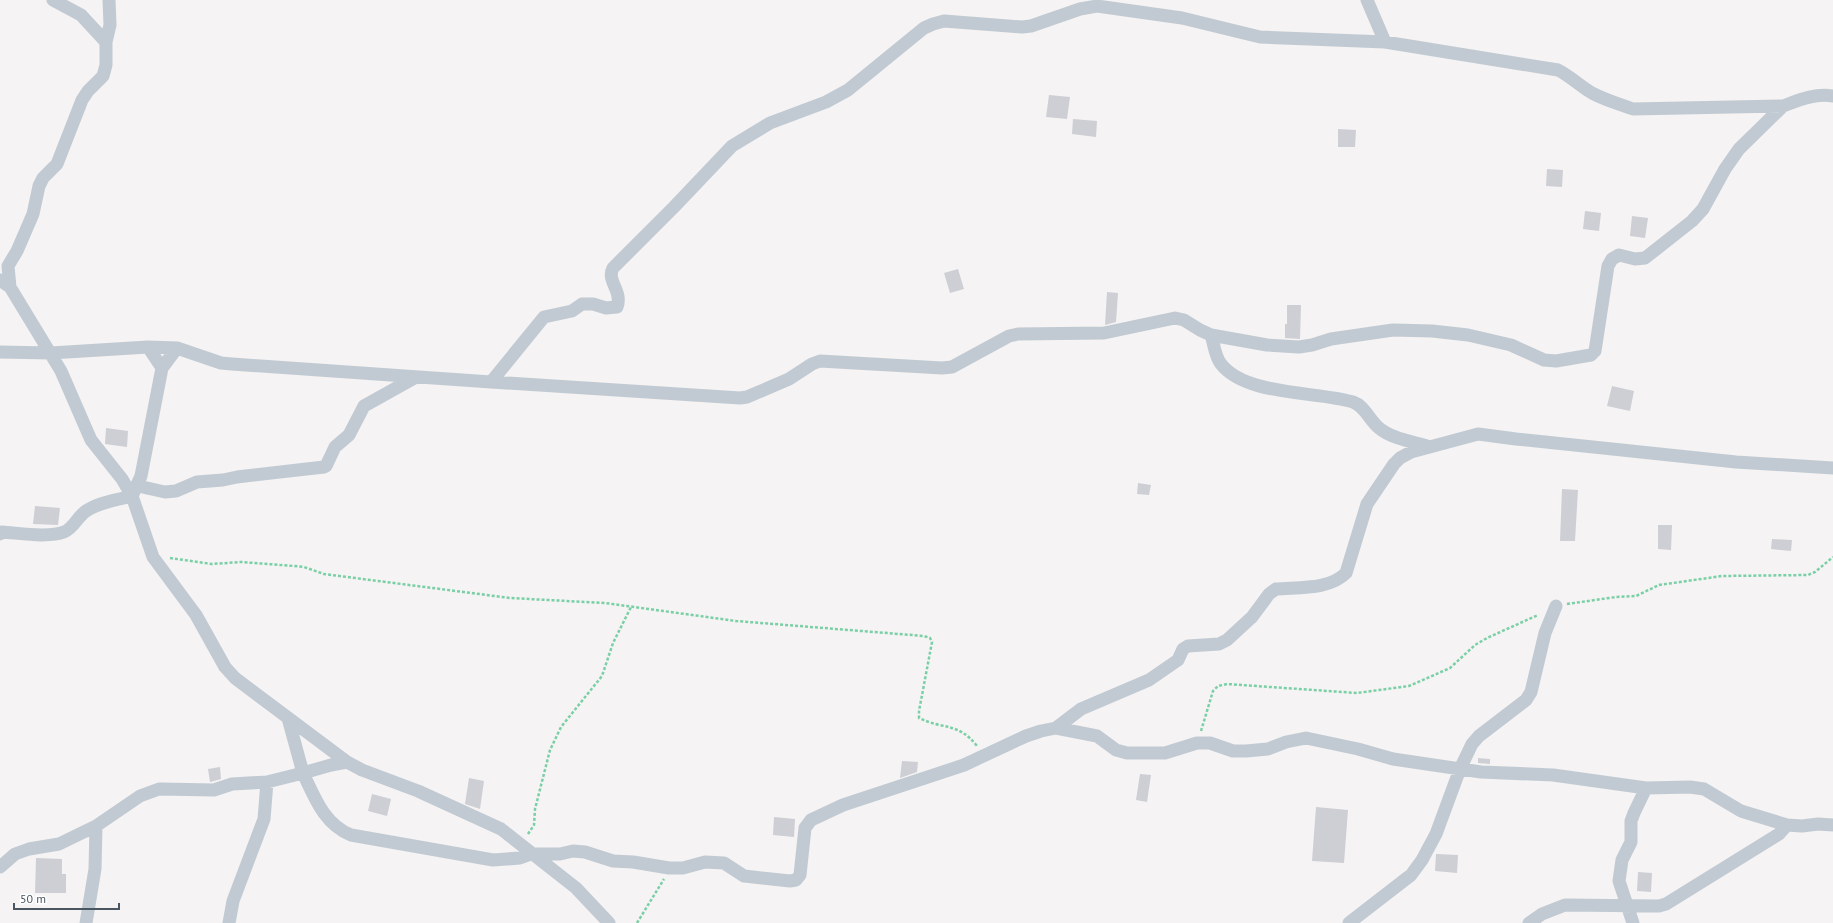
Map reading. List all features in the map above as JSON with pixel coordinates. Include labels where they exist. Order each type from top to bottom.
[{"type":"street","points":[[53,0],[81,15],[106,42]]},
{"type":"street","points":[[109,0],[110,25],[106,42],[106,65],[103,76],[88,91],[82,100],[57,164],[43,178],[39,186],[33,214],[17,250],[4,268],[5,283],[51,353],[61,371],[91,440],[122,479],[135,491]]},
{"type":"street","points":[[1085,0],[1097,6]]},
{"type":"street","points":[[1367,0],[1385,42]]},
{"type":"street","points":[[491,382],[544,316],[572,312],[582,304],[593,304],[606,308],[617,307],[619,298],[616,285],[611,278],[613,268],[732,146],[751,133],[770,123],[826,102],[848,90],[924,28],[944,21],[1022,27],[1031,26],[1080,9],[1097,6],[1182,18],[1260,37],[1385,42],[1558,70],[1591,92],[1610,102],[1633,108],[1783,106],[1810,97],[1823,95],[1833,96]]},
{"type":"street","points":[[0,352],[51,353],[148,347],[177,348],[221,363],[491,382],[747,397],[790,379],[812,364],[820,361],[942,368],[952,367],[1009,336],[1018,334],[1104,333],[1174,318],[1184,320],[1211,335],[1267,345],[1299,347],[1312,345],[1331,339],[1393,330],[1432,331],[1468,335],[1511,345],[1544,360],[1556,361],[1591,355],[1595,351],[1608,266],[1612,259],[1619,255],[1635,259],[1645,258],[1692,221],[1702,209],[1725,169],[1739,149],[1783,106]]},
{"type":"street","points":[[1211,335],[1219,362],[1229,373],[1242,380],[1280,390],[1328,397],[1355,403],[1364,409],[1378,428],[1389,434],[1430,447]]},
{"type":"street","points":[[148,347],[162,368]]},
{"type":"street","points":[[177,348],[162,368],[135,491],[153,557],[196,615],[225,667],[235,678],[347,762],[480,818],[501,829],[576,888],[609,923]]},
{"type":"street","points":[[0,534],[2,532],[55,534],[63,532],[71,528],[84,512],[95,505],[135,491],[176,491],[197,482],[206,480],[223,480],[324,467],[326,466],[335,447],[349,435],[364,406],[416,377]]},
{"type":"street","points":[[1056,728],[1081,709],[1148,680],[1178,660],[1183,649],[1188,646],[1219,644],[1227,640],[1252,617],[1270,594],[1276,589],[1330,584],[1339,580],[1346,572],[1366,504],[1400,458],[1412,452],[1478,434],[1736,462],[1833,468]]},
{"type":"street","points":[[1349,923],[1411,875],[1422,860],[1436,834],[1460,768],[1472,744],[1479,736],[1526,700],[1531,692],[1545,634],[1556,606]]},
{"type":"street","points":[[288,718],[303,773],[324,815],[339,830],[350,835],[493,860],[520,858],[531,854],[560,854],[573,851],[585,852],[613,861],[633,862],[669,868],[683,868],[705,862],[724,863],[744,876],[790,881],[796,880],[800,875],[805,828],[811,820],[843,805],[964,766],[1026,736],[1042,730],[1056,728],[1097,736],[1116,750],[1127,753],[1165,752],[1197,743],[1210,743],[1232,751],[1246,751],[1268,749],[1286,742],[1306,738],[1358,749],[1392,759],[1481,772],[1553,775],[1646,788],[1690,787],[1704,789],[1741,811],[1787,825],[1802,826],[1833,824]]},
{"type":"street","points":[[0,867],[15,854],[29,849],[60,844],[96,826],[140,796],[159,789],[214,790],[232,784],[267,782],[347,762]]},
{"type":"street","points":[[229,923],[233,901],[264,819],[267,782]]},
{"type":"street","points":[[1633,923],[1619,881],[1622,860],[1631,842],[1632,817],[1646,788]]},
{"type":"street","points":[[1529,923],[1542,914],[1565,905],[1659,906],[1666,904],[1779,834],[1787,825]]},
{"type":"street","points":[[86,923],[95,869],[96,826]]},
{"type":"path","points":[[153,557],[183,559],[212,564],[241,562],[304,567],[324,574],[538,600],[546,599],[570,602],[605,603],[736,621],[924,636],[930,638],[932,642],[919,718],[960,730],[969,736],[984,756]]},
{"type":"path","points":[[1197,743],[1213,691],[1218,686],[1227,684],[1357,693],[1409,686],[1450,668],[1475,645],[1487,638],[1556,606],[1574,602],[1636,596],[1659,585],[1722,576],[1808,575],[1815,572],[1833,557]]},
{"type":"path","points":[[518,842],[530,833],[534,825],[535,809],[550,750],[561,727],[602,676],[614,643],[631,607]]},
{"type":"path","points":[[637,923],[658,890],[669,868]]},
{"type":"building","points":[[1049,95],[1070,97],[1067,119],[1046,117]]},
{"type":"building","points":[[1073,119],[1097,121],[1096,137],[1072,134]]},
{"type":"building","points":[[1338,129],[1356,130],[1355,147],[1338,147]]},
{"type":"building","points":[[1547,169],[1563,170],[1562,187],[1546,186]]},
{"type":"building","points":[[1585,211],[1601,213],[1599,231],[1583,229]]},
{"type":"building","points":[[1632,216],[1648,218],[1645,238],[1630,236]]},
{"type":"building","points":[[958,269],[964,289],[950,293],[944,273]]},
{"type":"building","points":[[1107,292],[1118,293],[1116,322],[1105,325]]},
{"type":"building","points":[[1287,305],[1301,305],[1300,339],[1285,338]]},
{"type":"building","points":[[1612,386],[1634,391],[1630,411],[1607,406]]},
{"type":"building","points":[[106,428],[128,431],[127,447],[105,444]]},
{"type":"building","points":[[1138,483],[1151,485],[1149,495],[1137,494]]},
{"type":"building","points":[[1562,489],[1578,490],[1575,541],[1560,541]]},
{"type":"building","points":[[35,506],[60,508],[58,525],[33,524]]},
{"type":"building","points":[[1658,525],[1672,525],[1671,550],[1658,549]]},
{"type":"building","points":[[1772,539],[1792,540],[1791,551],[1771,549]]},
{"type":"building","points":[[1478,758],[1490,759],[1490,764],[1478,763]]},
{"type":"building","points":[[902,761],[918,762],[917,772],[900,778]]},
{"type":"building","points":[[220,767],[221,779],[210,782],[208,769]]},
{"type":"building","points":[[1140,774],[1151,775],[1147,802],[1136,800]]},
{"type":"building","points":[[469,778],[484,781],[480,809],[465,804]]},
{"type":"building","points":[[372,794],[391,799],[387,816],[368,811]]},
{"type":"building","points":[[1316,807],[1348,810],[1344,863],[1312,861]]},
{"type":"building","points":[[774,817],[795,819],[794,837],[773,835]]},
{"type":"building","points":[[1436,854],[1458,855],[1457,873],[1435,871]]},
{"type":"building","points":[[36,858],[62,859],[62,874],[66,874],[66,893],[35,893]]},
{"type":"building","points":[[1638,872],[1652,873],[1651,892],[1637,891]]}]
